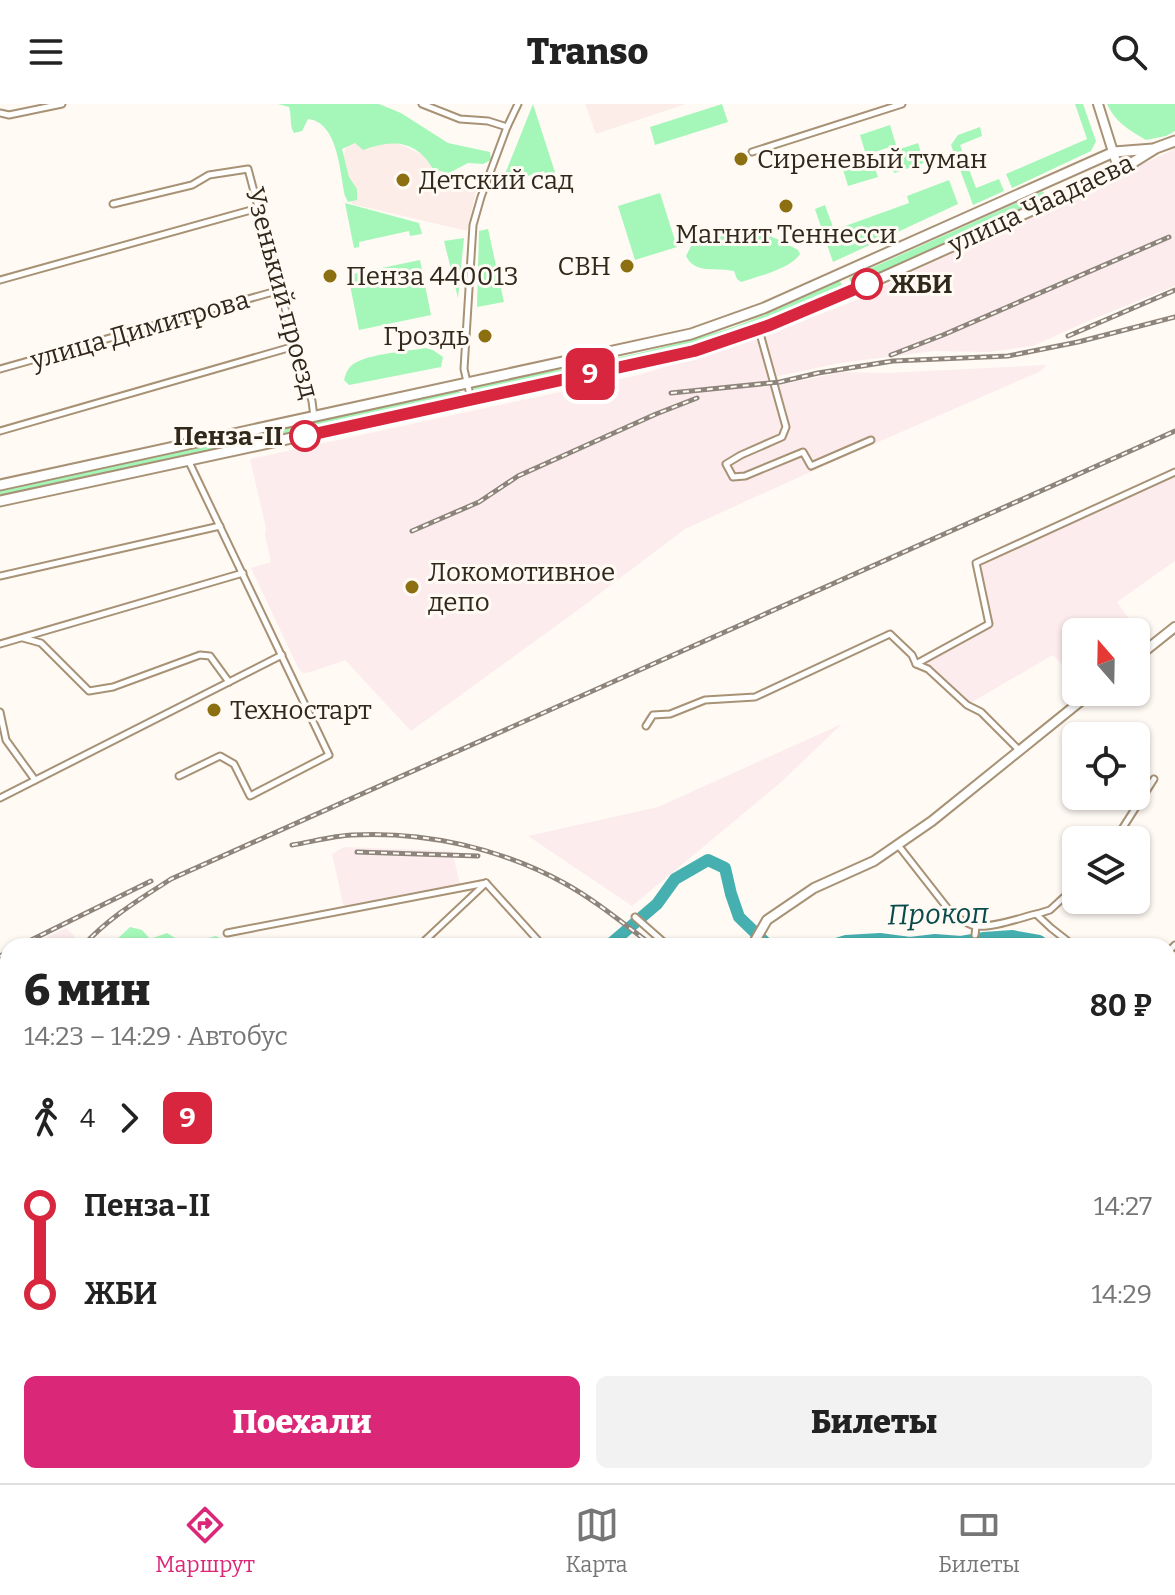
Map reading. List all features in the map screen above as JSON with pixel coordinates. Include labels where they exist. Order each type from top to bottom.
[{"type":"main road","points":[[1098,104],[1119,171]]},
{"type":"main road","name":"улица Чаадаева","points":[[0,501],[694,351],[850,292],[1119,171],[1156,148],[1175,141]]},
{"type":"main road","name":"улица Чаадаева","points":[[0,485],[691,334],[775,303],[1114,152],[1156,148]]},
{"type":"main road","points":[[1150,647],[1175,627]]},
{"type":"main road","points":[[757,938],[767,920],[814,888],[874,861],[932,821],[1074,706]]},
{"type":"street","points":[[0,113],[9,115],[62,104]]},
{"type":"street","points":[[422,104],[460,119],[488,121],[507,127]]},
{"type":"street","points":[[471,400],[464,369],[473,225],[518,104]]},
{"type":"street","points":[[752,152],[902,104]]},
{"type":"street","name":"Узенький проезд","points":[[113,204],[192,185],[209,175],[248,169],[314,417]]},
{"type":"street","points":[[0,280],[258,208]]},
{"type":"street","name":"улица Димитрова","points":[[0,369],[280,290]]},
{"type":"street","points":[[758,329],[786,427],[782,437],[726,464],[733,477],[745,476],[803,452],[811,466],[871,440]]},
{"type":"street","points":[[0,431],[295,346]]},
{"type":"street","points":[[179,776],[220,756],[234,764],[250,796],[329,755],[189,461]]},
{"type":"street","points":[[916,664],[989,624],[976,563],[1175,472]]},
{"type":"street","points":[[0,576],[220,526]]},
{"type":"street","points":[[0,644],[243,573]]},
{"type":"street","points":[[646,726],[653,715],[670,714],[705,700],[755,697],[890,634],[912,655],[916,664],[928,669],[967,705],[981,712],[1019,750]]},
{"type":"street","points":[[23,638],[41,643],[89,691],[113,687],[200,655],[210,656],[229,682]]},
{"type":"street","points":[[0,798],[282,655]]},
{"type":"street","points":[[0,712],[6,740],[35,780]]},
{"type":"street","points":[[1124,826],[1154,779]]},
{"type":"street","points":[[898,845],[952,914],[976,926],[1050,910],[1062,899]]},
{"type":"street","points":[[227,933],[486,883]]},
{"type":"street","points":[[428,938],[486,883]]},
{"type":"street","points":[[486,883],[536,938]]},
{"type":"street","points":[[1036,914],[1064,938]]},
{"type":"street","points":[[635,917],[659,938]]},
{"type":"street","points":[[975,935],[976,926]]},
{"type":"shaded area","points":[[585,104],[686,104],[596,134]]},
{"type":"shaded area","name":"Детский сад","points":[[348,136],[393,141],[436,161],[476,191],[467,231],[352,204],[341,170]]},
{"type":"shaded area","points":[[1175,149],[1175,286],[1033,346],[989,352],[934,351],[840,363],[774,377],[775,386],[843,372],[886,373],[1046,365],[1041,371],[685,529],[411,731],[345,660],[311,672],[299,670],[251,568],[271,562],[250,459],[639,375],[762,337],[857,300]]},
{"type":"shaded area","points":[[1175,474],[1175,561],[1117,602],[1129,618],[1062,618],[1062,664],[1053,655],[967,705],[928,669],[916,664],[989,624],[976,563]]},
{"type":"shaded area","points":[[842,724],[779,784],[632,906],[528,836],[658,807]]},
{"type":"shaded area","points":[[344,847],[452,851],[460,884],[344,908],[332,854]]},
{"type":"shaded area","points":[[66,928],[75,937],[74,938],[45,938]]},
{"type":"green space","points":[[278,104],[379,104],[401,113],[448,143],[490,152],[491,160],[483,164],[468,163],[449,173],[433,169],[419,152],[403,144],[384,144],[363,150],[355,143],[342,149],[349,177],[357,189],[357,200],[348,202],[336,150],[326,129],[308,119],[302,131],[294,133],[289,107]]},
{"type":"green space","points":[[533,104],[561,191],[548,184],[544,171],[501,184]]},
{"type":"green space","points":[[722,104],[728,122],[655,145],[650,127]]},
{"type":"green space","points":[[1075,104],[1083,104],[1096,141],[1091,151],[1012,188],[1006,174],[1087,139]]},
{"type":"green space","points":[[1107,104],[1175,104],[1175,131],[1146,140],[1118,121]]},
{"type":"green space","points":[[890,125],[896,145],[866,155],[860,135]]},
{"type":"green space","points":[[980,127],[982,136],[960,145],[976,188],[999,179],[1004,191],[973,205],[951,145],[958,135]]},
{"type":"green space","points":[[918,143],[924,163],[894,173],[888,153]]},
{"type":"green space","points":[[871,157],[878,177],[848,186],[842,166]]},
{"type":"green space","points":[[949,180],[958,204],[833,262],[815,209],[825,205],[834,230],[909,203],[907,196]]},
{"type":"green space","points":[[1043,191],[1046,197],[851,285],[849,278]]},
{"type":"green space","points":[[660,193],[677,247],[635,260],[618,206]]},
{"type":"green space","points":[[345,203],[419,223],[422,234],[410,236],[409,231],[359,242],[359,247],[354,248]]},
{"type":"green space","points":[[488,229],[504,302],[477,307],[479,231]]},
{"type":"green space","points":[[738,230],[770,236],[798,250],[800,254],[782,268],[741,282],[734,271],[701,268],[686,256],[691,246]]},
{"type":"green space","points":[[464,238],[458,298],[444,241]]},
{"type":"green space","points":[[420,260],[431,315],[359,330],[348,275]]},
{"type":"green space","points":[[840,281],[843,287],[715,339],[578,372],[475,393],[473,390],[475,387],[691,340],[766,314]]},
{"type":"green space","points":[[426,348],[443,357],[441,367],[349,385],[344,380],[351,366],[361,360]]},
{"type":"green space","points":[[458,391],[461,393],[459,396],[303,430],[302,424]]},
{"type":"green space","points":[[291,427],[292,432],[0,496],[0,490]]},
{"type":"green space","points":[[130,927],[142,930],[149,938],[118,938]]},
{"type":"green space","points":[[167,933],[175,938],[153,938]]},
{"type":"waterway","name":"Прокоп","points":[[617,938],[657,904],[675,879],[708,860],[725,868],[739,917],[761,938]]},
{"type":"waterway","name":"Прокоп","points":[[984,938],[1023,938]]},
{"type":"railway","points":[[891,355],[1169,237]]},
{"type":"railway","points":[[1068,336],[1175,290]]},
{"type":"railway","points":[[671,393],[780,382],[893,361],[1008,356],[1175,317]]},
{"type":"railway","points":[[412,531],[479,502],[518,476],[697,398]]},
{"type":"railway","points":[[91,938],[114,918],[171,879],[1175,431]]},
{"type":"railway","points":[[292,845],[344,836],[379,834],[434,839],[488,851],[564,883],[642,938]]},
{"type":"railway","points":[[357,852],[478,856]]},
{"type":"railway","points":[[35,938],[151,881]]},
{"type":"bus line","name":"9","points":[[305,436],[694,351],[770,325],[867,284]]},
{"type":"place","name":"Сиреневый туман","points":[[741,159]]},
{"type":"place","name":"Детский сад","points":[[403,180]]},
{"type":"place","name":"Магнит Теннесси","points":[[786,206]]},
{"type":"place","name":"СВН","points":[[627,266]]},
{"type":"place","name":"Пенза 440013","points":[[330,276]]},
{"type":"place","name":"ЖБИ","points":[[867,284]]},
{"type":"place","name":"Гроздь","points":[[485,336]]},
{"type":"place","name":"Пенза-II","points":[[305,436]]},
{"type":"place","name":"Локомотивное депо","points":[[412,587]]},
{"type":"place","name":"Техностарт","points":[[214,710]]}]
